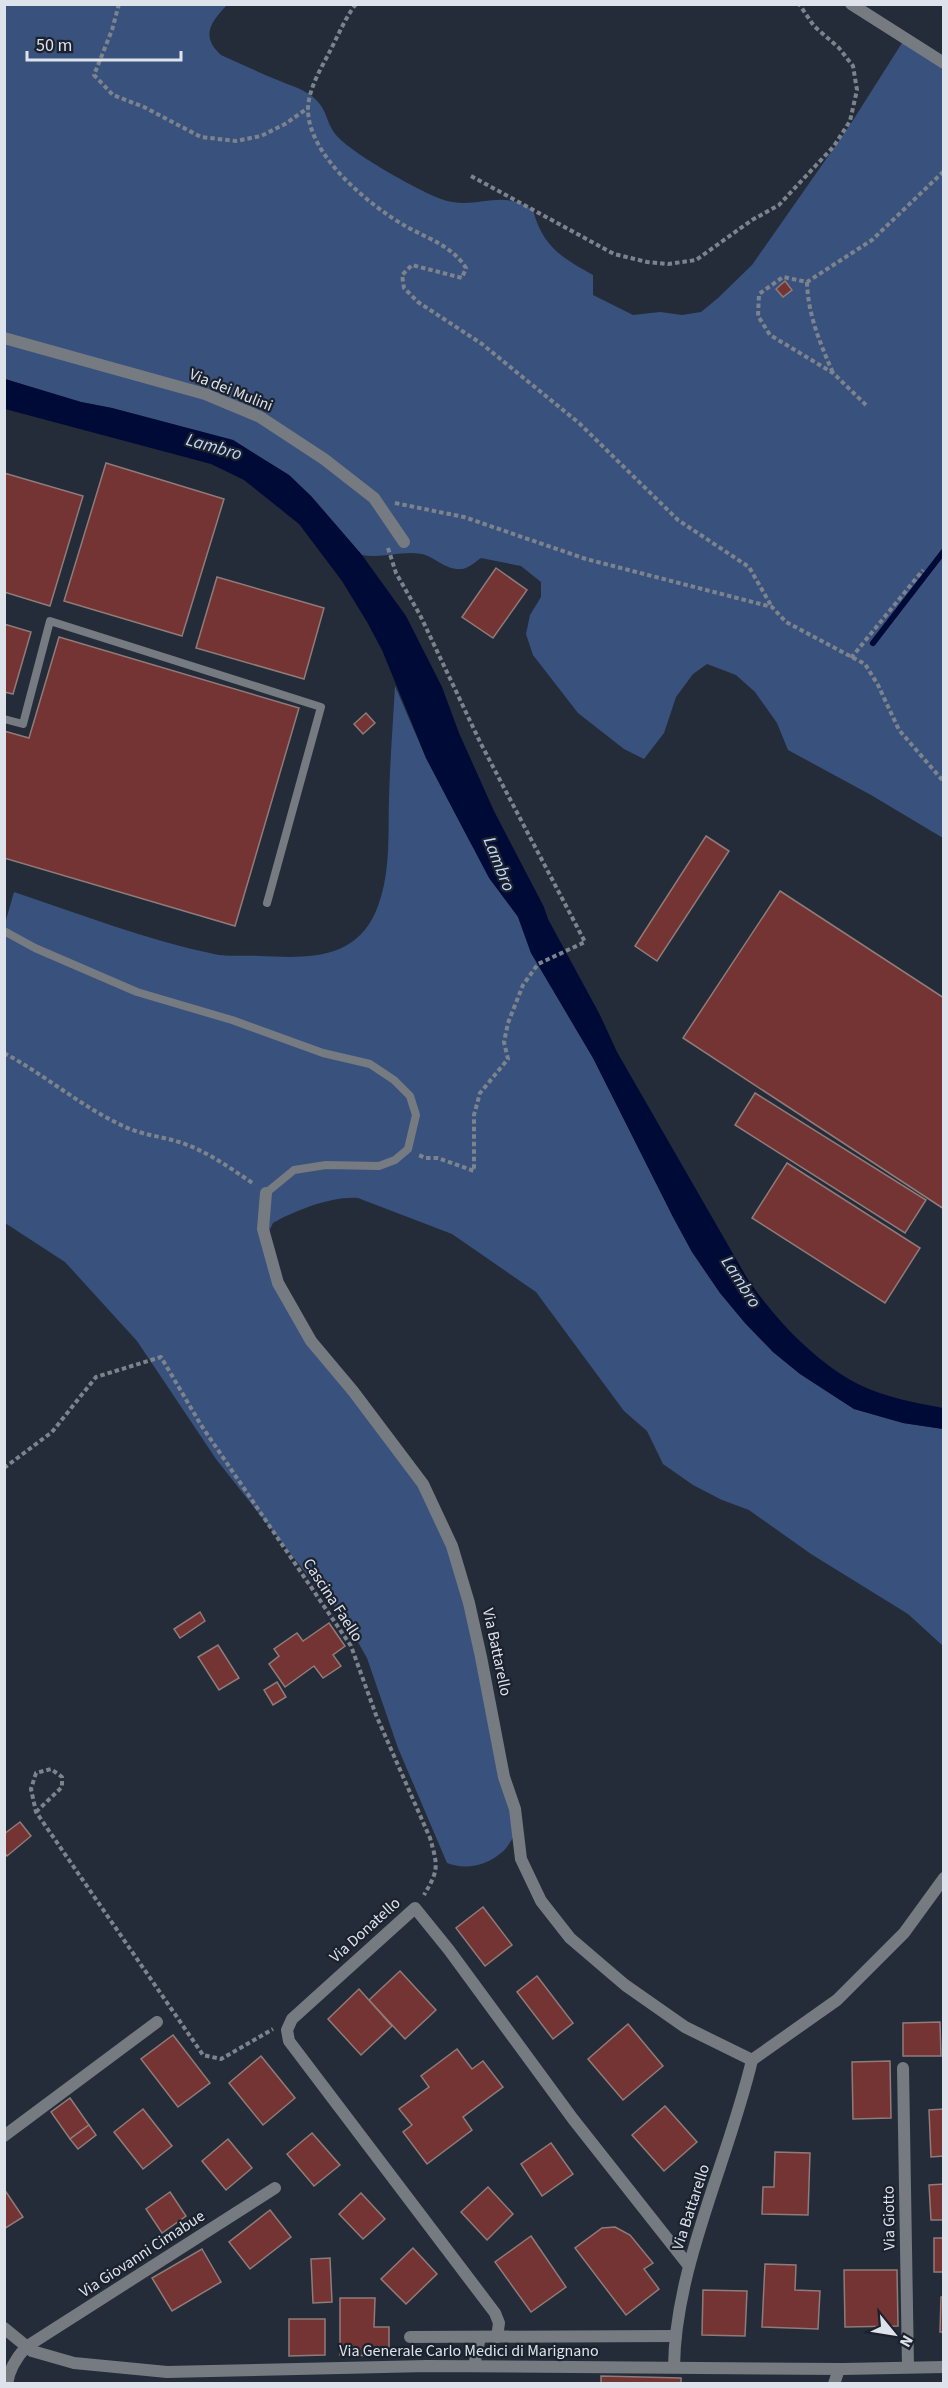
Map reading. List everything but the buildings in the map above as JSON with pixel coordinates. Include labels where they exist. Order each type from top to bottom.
[{"type":"street","points":[[851,4],[944,63]]},
{"type":"street","name":"Via dei Mulini","points":[[4,338],[205,394],[260,417],[324,459],[374,498],[404,542]]},
{"type":"street","name":"Via Battarello","points":[[263,1191],[262,1229],[278,1283],[311,1341],[353,1391],[423,1484],[452,1546],[479,1646],[504,1778],[515,1809],[521,1859],[541,1901],[570,1938],[625,1985],[685,2027],[753,2060],[741,2107],[689,2266],[676,2336],[674,2367]]},
{"type":"street","points":[[753,2060],[837,2000],[904,1933],[944,1878]]},
{"type":"street","name":"Via Donatello","points":[[292,2019],[415,1908],[449,1950],[573,2119],[689,2266]]},
{"type":"street","points":[[292,2019],[287,2030],[289,2041],[294,2049],[495,2313],[499,2323],[497,2337]]},
{"type":"street","points":[[4,2136],[157,2022]]},
{"type":"street","name":"Via Giotto","points":[[903,2068],[908,2367]]},
{"type":"street","name":"Via Giovanni Cimabue","points":[[27,2348],[275,2188]]},
{"type":"street","name":"Via Generale Carlo Medici di Marignano","points":[[4,2328],[27,2348],[74,2363],[168,2372],[474,2366],[839,2369],[944,2367]]},
{"type":"street","points":[[410,2337],[676,2336]]},
{"type":"street","points":[[474,2366],[480,2337]]},
{"type":"street","points":[[7,2384],[8,2375],[14,2364],[27,2348]]},
{"type":"street","points":[[834,2384],[839,2369]]},
{"type":"lane","points":[[4,719],[23,724],[50,621],[321,707],[267,903]]},
{"type":"lane","points":[[4,931],[35,948],[137,992],[231,1020],[323,1053],[370,1064],[394,1080],[410,1096],[416,1115],[408,1149],[395,1160],[379,1166],[326,1165],[294,1170],[263,1191]]},
{"type":"path","points":[[119,4],[112,30],[94,75],[113,95],[144,106],[201,137],[236,141],[261,136],[285,124],[308,108]]},
{"type":"path","points":[[356,4],[316,79],[308,108],[314,139],[335,170],[398,221],[440,243],[460,258],[466,268],[462,278],[412,265],[402,275],[404,288],[418,302],[482,344],[579,423],[678,520],[749,567],[772,607],[786,622],[865,664],[878,685],[899,730],[944,782]]},
{"type":"path","points":[[471,176],[614,254],[657,263],[696,260],[752,220],[779,205],[834,146],[850,121],[857,90],[853,66],[839,48],[814,26],[799,4]]},
{"type":"path","points":[[866,405],[833,373],[770,335],[758,316],[759,294],[783,277],[807,282],[872,240],[944,171]]},
{"type":"path","points":[[807,282],[808,300],[815,330],[833,373]]},
{"type":"path","points":[[374,498],[464,517],[586,559],[772,607]]},
{"type":"path","points":[[387,539],[396,573],[420,615],[480,742],[585,942],[538,964],[523,984],[508,1023],[504,1042],[508,1059],[480,1093],[474,1115],[474,1171],[438,1158],[425,1158],[408,1149]]},
{"type":"path","points":[[851,658],[922,570]]},
{"type":"path","points":[[4,1053],[33,1068],[100,1113],[131,1129],[180,1142],[215,1157],[263,1191]]},
{"type":"path","name":"Cascina Faello","points":[[4,1468],[52,1432],[96,1377],[161,1358],[201,1425],[351,1646],[376,1715],[430,1838],[435,1855],[435,1877],[415,1908]]},
{"type":"path","points":[[36,1812],[62,1787],[62,1777],[51,1769],[36,1773],[32,1789],[36,1812],[203,2055],[222,2059],[292,2019]]},
{"type":"shaded area","points":[[4,5],[227,5],[216,17],[209,35],[211,42],[221,55],[309,94],[320,104],[332,130],[344,143],[369,161],[417,188],[453,202],[510,200],[533,210],[542,233],[555,250],[593,275],[593,295],[633,315],[660,312],[682,315],[701,312],[752,265],[850,125],[902,43],[943,63],[943,838],[871,795],[788,750],[777,723],[755,692],[736,675],[707,664],[693,674],[676,697],[664,733],[644,759],[624,749],[578,713],[533,655],[526,634],[530,615],[541,597],[541,582],[521,566],[481,558],[466,568],[455,569],[422,554],[362,555],[311,496],[289,475],[233,440],[81,402],[5,379]]},
{"type":"shaded area","points":[[395,686],[426,758],[469,840],[518,917],[531,953],[593,1058],[692,1252],[720,1293],[773,1352],[800,1374],[854,1409],[903,1423],[943,1429],[943,1646],[908,1614],[811,1554],[749,1510],[722,1500],[693,1485],[663,1464],[647,1431],[624,1411],[536,1292],[452,1234],[358,1198],[337,1199],[314,1205],[273,1223],[265,1240],[269,1254],[311,1341],[423,1484],[452,1546],[518,1829],[506,1848],[495,1857],[482,1864],[468,1866],[447,1863],[398,1748],[367,1658],[343,1616],[320,1591],[216,1459],[137,1341],[65,1262],[5,1223],[4,927],[14,892],[138,934],[214,954],[294,957],[327,953],[342,948],[367,927],[376,911],[384,884],[388,856],[389,785]]},
{"type":"water","name":"Lambro","points":[[5,379],[81,402],[233,440],[289,475],[311,496],[362,555],[406,616],[442,687],[459,733],[494,811],[548,919],[600,1015],[617,1052],[747,1278],[783,1324],[828,1365],[860,1385],[880,1393],[943,1408],[943,1429],[903,1423],[854,1409],[800,1374],[773,1352],[720,1293],[692,1252],[593,1058],[531,953],[518,917],[489,878],[469,840],[426,758],[382,650],[367,622],[342,581],[299,524],[244,480],[211,464],[5,409]]},
{"type":"waterway","points":[[873,643],[944,551]]}]
